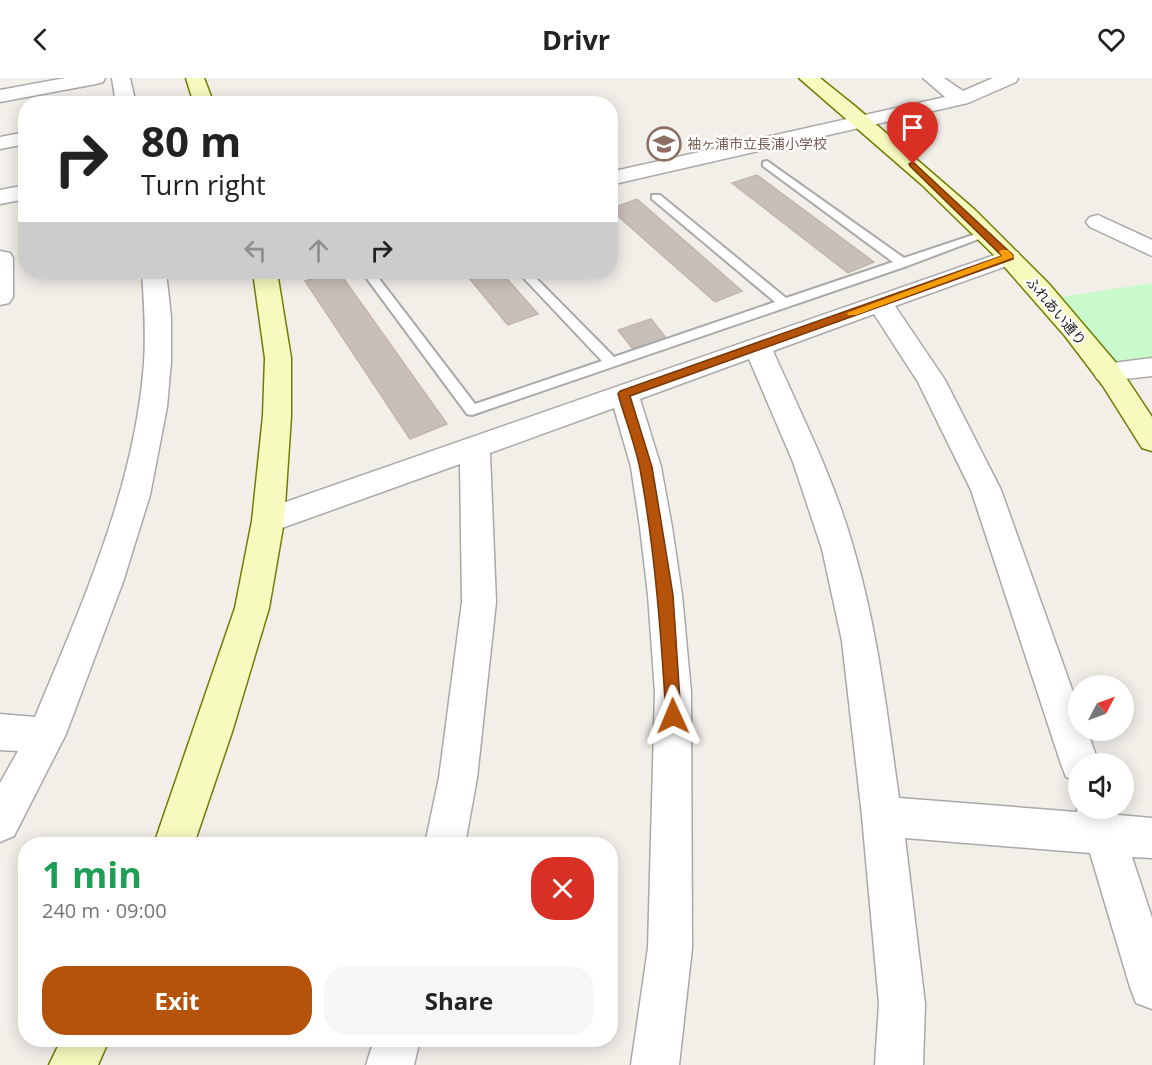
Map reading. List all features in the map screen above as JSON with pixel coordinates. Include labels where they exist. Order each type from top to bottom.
[{"type":"street","points":[[0,96],[96,78]]},
{"type":"street","points":[[122,78],[125,96]]},
{"type":"street","points":[[195,78],[201,96]]},
{"type":"street","name":"ふれあい通り","points":[[808,78],[913,164],[1009,257],[1048,299],[1107,372],[1152,440]]},
{"type":"street","points":[[932,78],[961,99]]},
{"type":"street","points":[[618,177],[961,99],[1009,78]]},
{"type":"street","points":[[0,143],[18,140]]},
{"type":"street","points":[[0,197],[18,194]]},
{"type":"street","points":[[1098,222],[1152,249]]},
{"type":"street","points":[[0,297],[0,259],[18,255]]},
{"type":"street","points":[[268,521],[475,447],[617,378],[757,346],[1009,257]]},
{"type":"street","points":[[0,822],[46,735],[114,563],[145,462],[156,385],[160,328],[155,279]]},
{"type":"street","points":[[176,837],[213,732],[252,608],[268,521],[277,416],[278,358],[267,279]]},
{"type":"street","points":[[880,303],[931,380],[986,490],[1076,753]]},
{"type":"street","points":[[757,346],[808,462],[838,549],[859,641],[882,816],[902,1004],[900,1065]]},
{"type":"street","points":[[1107,372],[1152,367]]},
{"type":"street","points":[[617,378],[646,467],[666,595],[673,692],[670,948],[655,1065]]},
{"type":"street","points":[[446,837],[458,778],[478,602],[475,447]]},
{"type":"street","points":[[0,732],[46,735]]},
{"type":"street","points":[[882,816],[1100,821],[1152,838]]},
{"type":"street","points":[[1100,821],[1152,987]]},
{"type":"street","points":[[73,1065],[82,1047]]},
{"type":"street","points":[[390,1065],[395,1047]]},
{"type":"lane","points":[[767,164],[903,263]]},
{"type":"lane","points":[[657,197],[784,303]]},
{"type":"lane","points":[[373,279],[472,410],[617,378],[784,303],[986,234]]},
{"type":"lane","points":[[530,279],[617,378]]},
{"type":"green space","points":[[1152,283],[1152,367],[1107,372],[1048,299]]},
{"type":"building","points":[[757,175],[874,262],[848,273],[732,183]]},
{"type":"building","points":[[637,199],[742,291],[715,302],[618,216],[618,206]]},
{"type":"building","points":[[344,279],[447,424],[410,439],[305,281]]},
{"type":"building","points":[[470,279],[507,279],[538,314],[508,325]]},
{"type":"building","points":[[651,319],[666,338],[633,349],[618,330]]},
{"type":"slow traffic","points":[[852,313],[1009,257],[1004,252]]},
{"type":"place","name":"袖ヶ浦市立長浦小学校","points":[[664,144]]},
{"type":"route","points":[[673,716],[666,595],[656,527],[646,467],[624,394],[1009,257],[913,164]]}]
